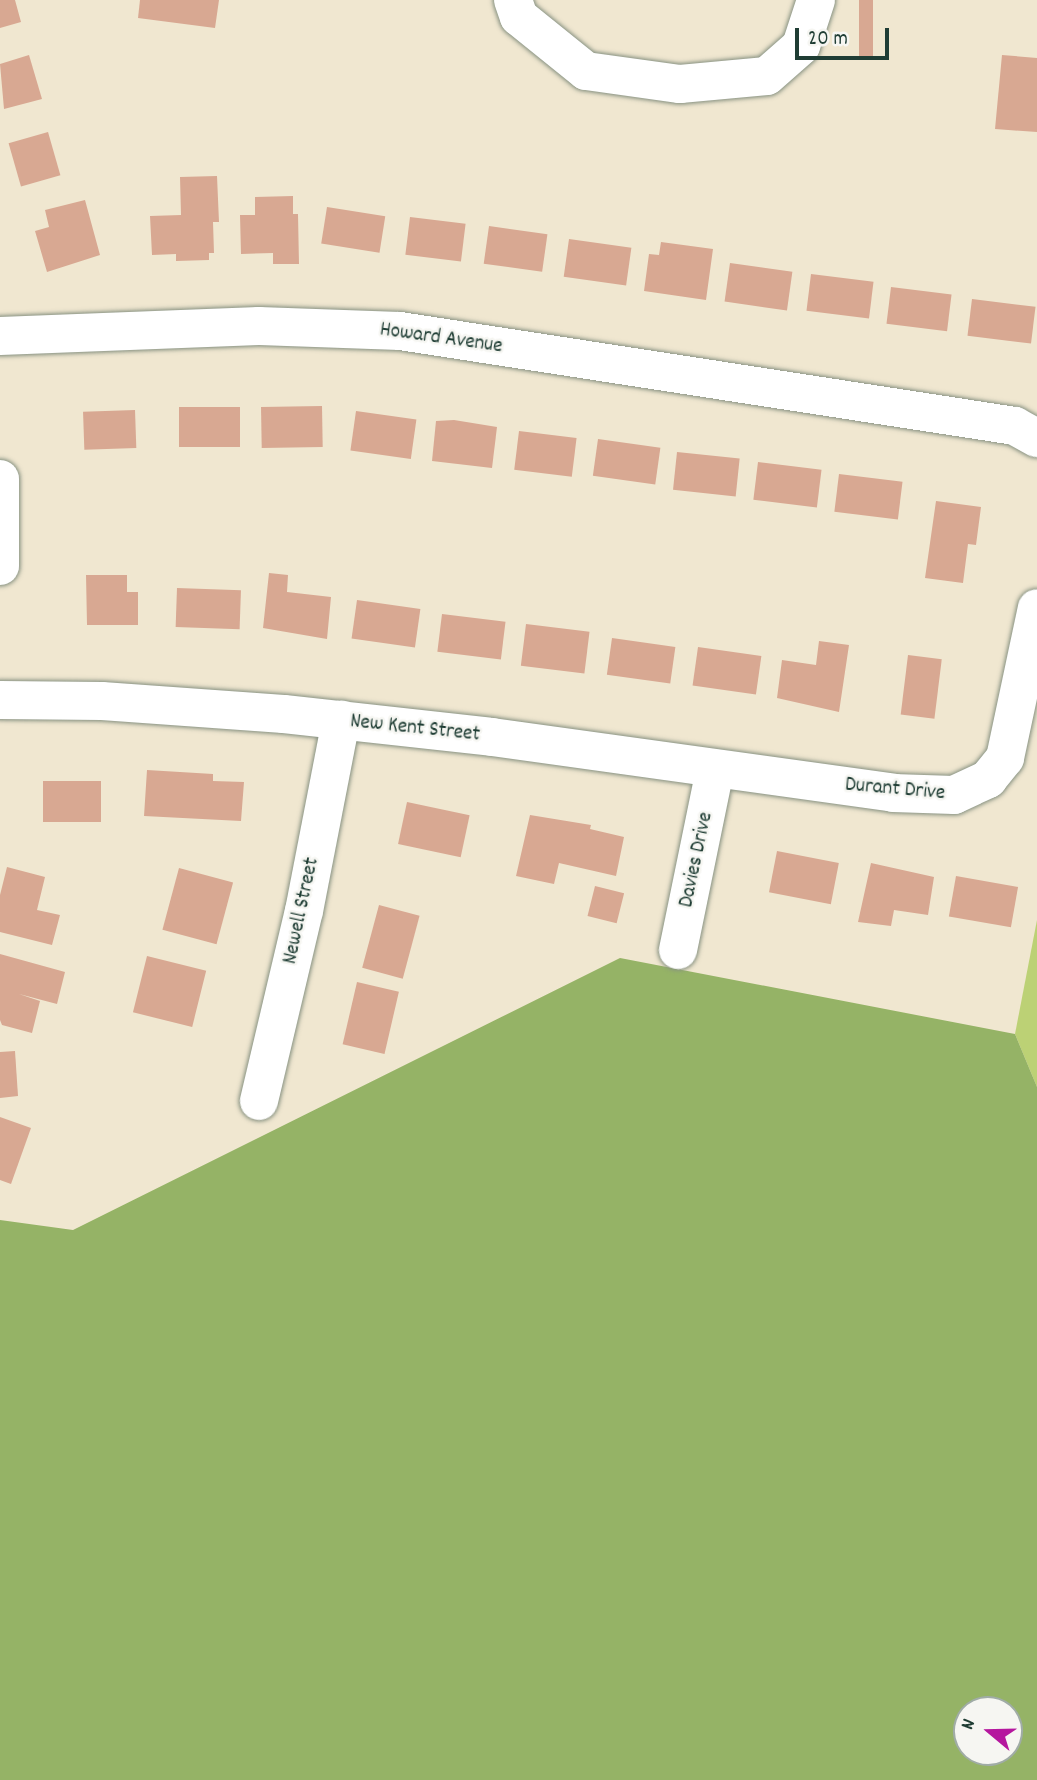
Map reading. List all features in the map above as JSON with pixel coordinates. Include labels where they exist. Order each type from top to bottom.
[{"type":"street","points":[[513,0],[519,17],[586,71],[680,84],[767,76],[801,46],[816,0]]},
{"type":"street","name":"Howard Avenue","points":[[0,336],[259,326],[400,331],[1015,426],[1037,438]]},
{"type":"street","points":[[0,479],[0,566]]},
{"type":"street","name":"Durant Drive","points":[[827,784],[954,795],[988,779],[1005,758],[1012,735],[1037,608]]},
{"type":"street","name":"New Kent Street","points":[[0,700],[102,701],[341,720],[827,784]]},
{"type":"street","name":"Newell Street","points":[[259,1101],[304,911],[341,720]]},
{"type":"street","name":"Davies Drive","points":[[678,950],[715,770]]},
{"type":"green space","points":[[1037,920],[1037,1087],[1015,1034]]},
{"type":"green space","points":[[620,958],[1015,1034],[1037,1087],[1037,1780],[0,1780],[0,1220],[73,1230]]},
{"type":"building","points":[[0,0],[15,0],[21,22],[0,28]]},
{"type":"building","points":[[140,0],[219,0],[215,28],[138,18]]},
{"type":"building","points":[[859,0],[873,0],[873,57],[859,57]]},
{"type":"building","points":[[29,55],[42,99],[4,109],[0,64]]},
{"type":"building","points":[[1002,55],[1037,58],[1037,132],[995,129]]},
{"type":"building","points":[[48,132],[60,175],[21,187],[9,143]]},
{"type":"building","points":[[217,176],[219,222],[213,222],[214,253],[209,253],[209,260],[176,261],[176,254],[152,255],[150,216],[181,215],[180,177]]},
{"type":"building","points":[[293,196],[293,214],[298,214],[299,264],[273,264],[273,253],[241,254],[240,215],[255,215],[255,197]]},
{"type":"building","points":[[85,200],[100,255],[47,272],[35,231],[49,227],[45,210]]},
{"type":"building","points":[[327,207],[385,216],[379,253],[321,244]]},
{"type":"building","points":[[410,217],[466,224],[461,262],[405,255]]},
{"type":"building","points":[[489,226],[547,234],[542,272],[484,264]]},
{"type":"building","points":[[569,239],[631,248],[626,285],[564,277]]},
{"type":"building","points":[[661,242],[713,249],[706,300],[644,291],[649,254],[659,255]]},
{"type":"building","points":[[730,263],[792,272],[787,310],[725,302]]},
{"type":"building","points":[[811,274],[874,282],[869,318],[806,311]]},
{"type":"building","points":[[891,287],[952,294],[947,331],[886,324]]},
{"type":"building","points":[[972,299],[1036,307],[1031,344],[967,336]]},
{"type":"building","points":[[322,406],[323,447],[262,448],[261,407]]},
{"type":"building","points":[[179,407],[240,407],[240,447],[179,447]]},
{"type":"building","points":[[135,410],[136,448],[84,450],[83,412]]},
{"type":"building","points":[[356,411],[416,419],[411,459],[350,451]]},
{"type":"building","points":[[454,420],[497,427],[492,468],[432,461],[436,421]]},
{"type":"building","points":[[519,431],[577,438],[572,477],[514,470]]},
{"type":"building","points":[[598,439],[660,448],[655,484],[593,476]]},
{"type":"building","points":[[677,452],[740,459],[736,496],[673,490]]},
{"type":"building","points":[[758,462],[822,470],[817,508],[753,500]]},
{"type":"building","points":[[839,474],[903,482],[898,520],[834,512]]},
{"type":"building","points":[[936,501],[981,507],[976,545],[968,544],[963,583],[925,578]]},
{"type":"building","points":[[269,573],[288,575],[287,592],[331,597],[327,639],[263,628]]},
{"type":"building","points":[[86,575],[127,575],[127,592],[138,592],[138,625],[87,625]]},
{"type":"building","points":[[177,588],[241,590],[240,629],[176,627]]},
{"type":"building","points":[[357,600],[420,609],[415,648],[352,639]]},
{"type":"building","points":[[442,614],[506,622],[501,660],[437,652]]},
{"type":"building","points":[[526,624],[590,632],[584,673],[521,666]]},
{"type":"building","points":[[612,638],[675,647],[670,684],[607,675]]},
{"type":"building","points":[[819,641],[849,645],[839,712],[777,698],[782,660],[816,665]]},
{"type":"building","points":[[698,647],[761,656],[756,695],[693,686]]},
{"type":"building","points":[[908,655],[942,659],[934,719],[901,715]]},
{"type":"building","points":[[147,770],[213,774],[213,781],[244,782],[241,821],[144,816]]},
{"type":"building","points":[[43,781],[101,781],[101,822],[43,822]]},
{"type":"building","points":[[407,802],[470,815],[461,857],[398,844]]},
{"type":"building","points":[[530,815],[591,825],[590,829],[624,837],[616,876],[559,863],[554,884],[516,876]]},
{"type":"building","points":[[777,851],[839,863],[831,904],[769,892]]},
{"type":"building","points":[[871,863],[934,877],[928,915],[894,910],[891,926],[858,922]]},
{"type":"building","points":[[7,867],[45,877],[37,910],[60,915],[52,945],[0,932],[0,895]]},
{"type":"building","points":[[179,868],[233,882],[217,944],[162,930]]},
{"type":"building","points":[[956,876],[1018,887],[1011,927],[949,916]]},
{"type":"building","points":[[595,886],[624,893],[617,923],[588,916]]},
{"type":"building","points":[[379,905],[420,916],[403,979],[362,968]]},
{"type":"building","points":[[0,954],[65,972],[57,1004],[19,994],[40,1001],[32,1033],[2,1025]]},
{"type":"building","points":[[147,956],[206,971],[192,1027],[133,1012]]},
{"type":"building","points":[[357,982],[399,992],[385,1054],[343,1044]]},
{"type":"building","points":[[15,1051],[18,1096],[0,1098],[0,1052]]},
{"type":"building","points":[[0,1117],[31,1128],[11,1184],[0,1180]]}]
